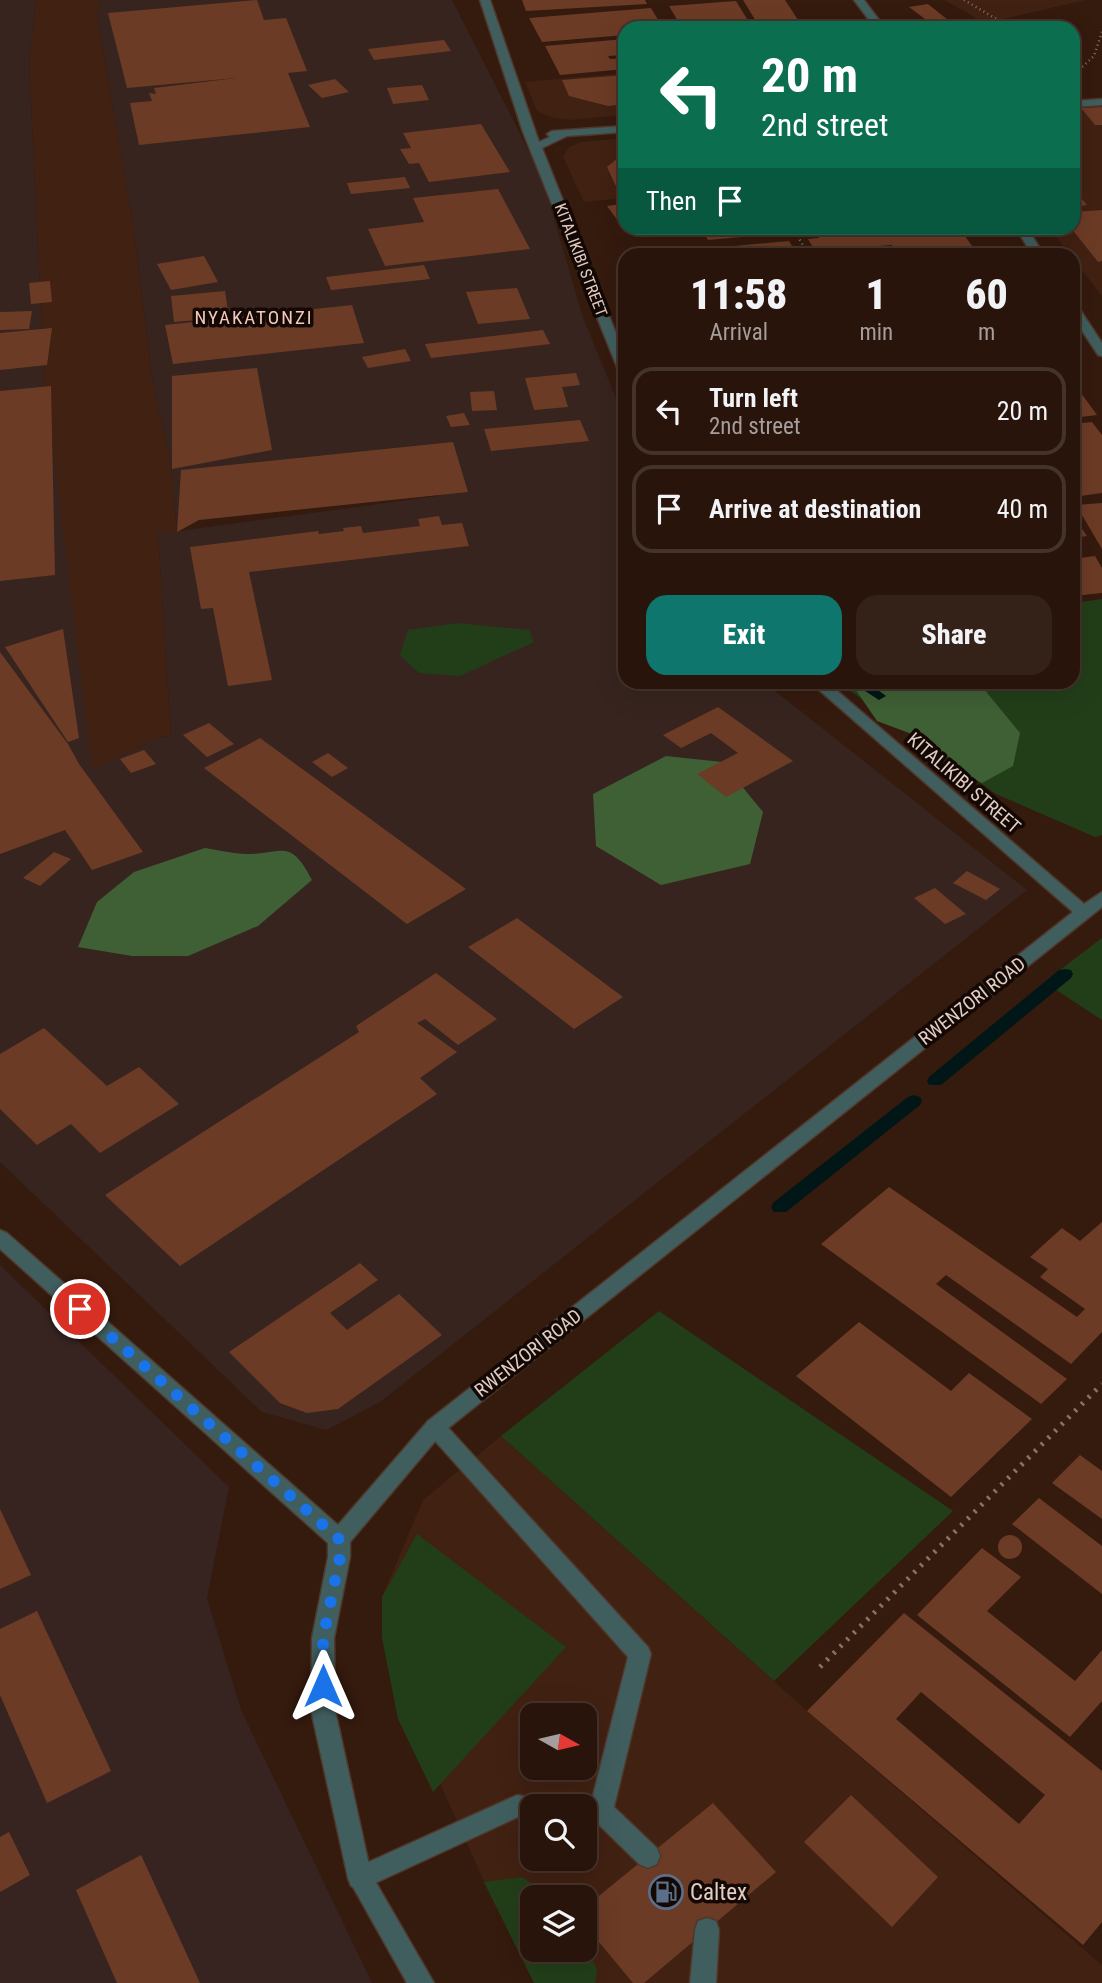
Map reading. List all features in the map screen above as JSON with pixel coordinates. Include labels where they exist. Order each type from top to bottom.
[{"type":"street","name":"KITALIKIBI STREET","points":[[485,0],[528,132],[618,354]]},
{"type":"street","points":[[859,0],[875,21]]},
{"type":"street","points":[[1080,104],[1102,102]]},
{"type":"street","points":[[528,132],[562,135],[618,130]]},
{"type":"street","points":[[536,147],[562,135]]},
{"type":"street","points":[[1080,319],[1102,352]]},
{"type":"street","name":"KITALIKIBI STREET","points":[[825,689],[1084,913]]},
{"type":"street","name":"RWENZORI ROAD","points":[[339,1539],[435,1427],[1102,898]]},
{"type":"street","points":[[0,1238],[339,1539],[340,1557],[323,1638],[323,1710],[360,1878],[421,1983]]},
{"type":"street","points":[[435,1427],[640,1654],[597,1798]]},
{"type":"street","points":[[360,1878],[520,1806]]},
{"type":"street","points":[[597,1814],[648,1856]]},
{"type":"street","points":[[703,1983],[707,1930]]},
{"type":"path","points":[[964,0],[1000,21]]},
{"type":"path","points":[[1080,68],[1094,56],[1102,32]]},
{"type":"path","points":[[820,1667],[1102,1384]]},
{"type":"shaded area","points":[[0,0],[36,0],[29,61],[44,374],[92,769],[161,737],[171,736],[158,532],[177,532],[172,469],[152,378],[134,230],[97,14],[100,0],[452,0],[542,177],[582,315],[618,403],[618,689],[773,689],[1027,890],[380,1402],[326,1430],[262,1412],[0,1162]],"holes":[[[438,495],[438,496],[179,531],[199,520]]]},
{"type":"shaded area","points":[[36,0],[100,0],[97,14],[134,230],[152,378],[172,469],[177,532],[158,533],[171,736],[161,737],[91,770],[44,374],[29,61]]},
{"type":"shaded area","points":[[944,0],[1086,0],[994,21],[981,21]]},
{"type":"shaded area","points":[[618,74],[618,116],[570,120],[553,118],[537,111],[525,82]]},
{"type":"shaded area","points":[[1102,104],[1102,296],[1080,268],[1080,248],[1065,248],[1054,235],[1080,235],[1080,106]]},
{"type":"shaded area","points":[[618,139],[618,199],[584,202],[563,157],[569,147],[581,142]]},
{"type":"shaded area","points":[[0,1265],[229,1487],[207,1598],[241,1710],[372,1983],[0,1983]]},
{"type":"shaded area","points":[[501,1436],[807,1711],[1102,1965],[1102,1983],[537,1983],[526,1962],[597,1962],[597,1885],[520,1885],[520,1951],[492,1899],[388,1668],[382,1597],[423,1500]]},
{"type":"green space","points":[[1102,599],[1102,835],[1095,837],[996,794],[847,689],[1080,689],[1080,602]]},
{"type":"green space","points":[[457,623],[529,630],[534,642],[460,676],[419,673],[400,655],[408,630]]},
{"type":"green space","points":[[855,689],[984,689],[1020,733],[1013,766],[982,783],[945,764],[925,739],[877,721]]},
{"type":"green space","points":[[666,756],[722,762],[763,812],[750,864],[661,885],[596,846],[593,794]]},
{"type":"green space","points":[[205,848],[244,854],[277,851],[291,853],[304,866],[312,880],[258,926],[188,956],[132,956],[78,947],[97,902],[134,872]]},
{"type":"green space","points":[[1102,938],[1102,1020],[1044,982]]},
{"type":"green space","points":[[659,1311],[953,1511],[774,1681],[501,1436]]},
{"type":"green space","points":[[417,1534],[566,1647],[433,1792],[398,1719],[382,1638],[382,1597]]},
{"type":"green space","points":[[522,1877],[535,1885],[520,1885],[520,1955],[484,1882]]},
{"type":"green space","points":[[524,1962],[594,1962],[597,1970],[595,1983],[534,1983]]},
{"type":"building","points":[[257,0],[264,20],[286,18],[307,71],[288,73],[310,127],[139,145],[130,103],[152,101],[149,93],[156,94],[154,88],[236,78],[127,88],[108,13]]},
{"type":"building","points":[[522,0],[645,0],[647,4],[526,11]]},
{"type":"building","points":[[743,0],[785,0],[799,21],[756,21]]},
{"type":"building","points":[[736,1],[748,21],[678,21],[669,6]]},
{"type":"building","points":[[928,4],[948,20],[928,21],[909,7]]},
{"type":"building","points":[[651,8],[659,21],[618,21],[618,36],[542,42],[529,18]]},
{"type":"building","points":[[444,40],[451,51],[374,60],[368,49]]},
{"type":"building","points":[[618,40],[618,55],[608,56],[610,59],[618,58],[618,70],[560,75],[545,46]]},
{"type":"building","points":[[618,76],[618,105],[608,106],[569,96],[562,80]]},
{"type":"building","points":[[335,79],[349,92],[322,98],[308,85]]},
{"type":"building","points":[[422,85],[429,100],[393,104],[387,88]]},
{"type":"building","points":[[1102,107],[1102,125],[1095,125],[1081,108]]},
{"type":"building","points":[[481,124],[510,172],[429,182],[419,163],[409,164],[400,149],[411,148],[403,133]]},
{"type":"building","points":[[618,158],[618,191],[607,167]]},
{"type":"building","points":[[405,177],[410,188],[351,194],[347,183]]},
{"type":"building","points":[[498,189],[530,249],[385,266],[368,229],[424,222],[413,198]]},
{"type":"building","points":[[1080,197],[1087,205],[1080,206]]},
{"type":"building","points":[[618,205],[618,221],[607,206]]},
{"type":"building","points":[[1102,210],[1102,261],[1098,262],[1077,235],[1080,235],[1080,212]]},
{"type":"building","points":[[705,235],[764,235],[708,240]]},
{"type":"building","points":[[818,235],[964,235],[974,248],[894,248],[892,245],[813,248],[808,239],[819,238]]},
{"type":"building","points":[[789,241],[793,248],[712,248]]},
{"type":"building","points":[[204,256],[218,282],[171,290],[157,264]]},
{"type":"building","points":[[424,265],[430,279],[331,290],[326,277]]},
{"type":"building","points":[[50,281],[52,302],[31,304],[29,283]]},
{"type":"building","points":[[517,288],[530,319],[478,324],[466,292]]},
{"type":"building","points":[[225,291],[229,317],[174,322],[171,296]]},
{"type":"building","points":[[352,305],[364,343],[173,364],[165,325]]},
{"type":"building","points":[[32,311],[29,329],[0,330],[0,312]]},
{"type":"building","points":[[52,328],[47,365],[0,370],[0,333]]},
{"type":"building","points":[[543,330],[550,344],[431,358],[425,344]]},
{"type":"building","points":[[405,349],[411,361],[368,368],[362,357]]},
{"type":"building","points":[[257,368],[272,450],[172,469],[172,376]]},
{"type":"building","points":[[576,373],[580,385],[562,387],[568,407],[534,410],[525,378]]},
{"type":"building","points":[[51,386],[55,575],[0,581],[0,391]]},
{"type":"building","points":[[494,391],[497,410],[472,411],[470,392]]},
{"type":"building","points":[[1080,392],[1097,415],[1080,417]]},
{"type":"building","points":[[464,413],[470,425],[451,427],[446,416]]},
{"type":"building","points":[[580,420],[589,441],[491,451],[484,429]]},
{"type":"building","points":[[1092,422],[1102,435],[1102,493],[1080,496],[1080,423]]},
{"type":"building","points":[[453,442],[468,492],[199,520],[177,532],[181,470]]},
{"type":"building","points":[[1102,503],[1102,549],[1080,512],[1080,505]]},
{"type":"building","points":[[439,516],[442,525],[462,523],[469,546],[249,572],[272,680],[228,686],[213,608],[201,609],[190,547],[318,531],[319,534],[344,531],[343,528],[361,526],[363,533],[420,526],[418,519]]},
{"type":"building","points":[[1080,526],[1087,536],[1080,537]]},
{"type":"building","points":[[1095,556],[1102,568],[1102,593],[1080,595],[1080,558]]},
{"type":"building","points":[[63,629],[79,738],[68,742],[5,647]]},
{"type":"building","points":[[0,652],[143,852],[92,870],[65,830],[0,854]]},
{"type":"building","points":[[718,707],[793,761],[726,797],[697,774],[738,753],[711,733],[681,748],[663,735]]},
{"type":"building","points":[[209,723],[234,744],[207,757],[183,735]]},
{"type":"building","points":[[260,738],[466,889],[407,924],[204,768]]},
{"type":"building","points":[[144,750],[156,764],[131,773],[120,759]]},
{"type":"building","points":[[328,753],[348,768],[332,777],[312,762]]},
{"type":"building","points":[[54,852],[71,859],[40,886],[23,878]]},
{"type":"building","points":[[967,871],[1000,889],[986,900],[953,883]]},
{"type":"building","points":[[935,888],[966,914],[945,924],[914,898]]},
{"type":"building","points":[[517,918],[623,997],[574,1029],[468,947]]},
{"type":"building","points":[[436,973],[497,1019],[458,1045],[425,1019],[417,1023],[457,1052],[420,1078],[437,1094],[180,1266],[105,1195],[359,1032],[356,1026]]},
{"type":"building","points":[[44,1028],[107,1086],[139,1067],[179,1104],[100,1153],[71,1124],[37,1145],[0,1109],[0,1054]]},
{"type":"building","points":[[889,1187],[1077,1317],[1085,1309],[1040,1277],[1048,1269],[1030,1257],[1062,1228],[1080,1241],[1102,1222],[1102,1332],[1071,1364],[946,1275],[936,1284],[1067,1379],[1041,1404],[821,1244]]},
{"type":"building","points":[[360,1263],[378,1280],[330,1313],[347,1330],[399,1294],[442,1335],[338,1409],[307,1413],[280,1403],[229,1352]]},
{"type":"building","points":[[859,1322],[951,1391],[969,1373],[1032,1419],[951,1497],[796,1376]]},
{"type":"building","points":[[1080,1455],[1102,1471],[1102,1519],[1052,1483]]},
{"type":"building","points":[[1039,1498],[1102,1546],[1102,1594],[1012,1524]]},
{"type":"building","points":[[0,1509],[31,1575],[0,1589]]},
{"type":"building","points":[[1010,1535],[1019,1538],[1022,1547],[1019,1556],[1010,1559],[1001,1556],[998,1547],[1001,1538]]},
{"type":"building","points":[[982,1548],[1021,1577],[987,1611],[1075,1681],[1102,1650],[1102,1701],[1070,1737],[917,1615]]},
{"type":"building","points":[[37,1611],[111,1771],[47,1803],[0,1695],[0,1629]]},
{"type":"building","points":[[904,1613],[1102,1771],[1102,1922],[1083,1945],[807,1711]],"holes":[[[921,1692],[1045,1795],[1019,1824],[896,1719]]]},
{"type":"building","points":[[851,1795],[938,1877],[892,1927],[804,1842]]},
{"type":"building","points":[[713,1803],[776,1872],[644,1983],[633,1983],[597,1940],[597,1897]]},
{"type":"building","points":[[9,1832],[30,1875],[0,1892],[0,1837]]},
{"type":"building","points":[[141,1855],[200,1983],[117,1983],[76,1890]]},
{"type":"waterway","points":[[868,689],[879,696]]},
{"type":"waterway","points":[[935,1081],[1065,974]]},
{"type":"waterway","points":[[780,1207],[914,1101]]},
{"type":"place","name":"Caltex","points":[[666,1892]]},
{"type":"district","name":"NYAKATONZI","points":[[254,317]]},
{"type":"route","points":[[80,1309],[339,1539],[340,1557],[323,1638],[323,1686]]}]
